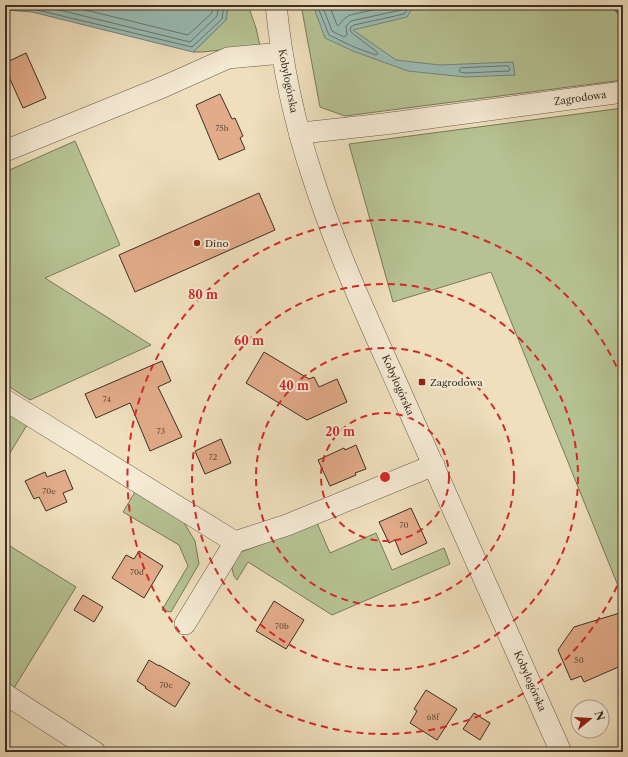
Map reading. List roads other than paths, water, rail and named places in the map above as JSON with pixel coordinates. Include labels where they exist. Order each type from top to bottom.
[{"type":"street","name":"Kobylogórska","points":[[276,5],[282,53],[300,135],[313,179],[332,232],[367,315],[561,752]]},
{"type":"street","points":[[5,151],[228,58],[282,53]]},
{"type":"street","name":"Zagrodowa","points":[[300,135],[311,132],[384,124],[623,92]]},
{"type":"street","points":[[5,400],[236,542]]},
{"type":"street","points":[[186,624],[236,542],[287,525],[434,465]]},
{"type":"street","points":[[5,694],[95,752]]},
{"type":"water","points":[[5,5],[228,5],[226,20],[193,52],[32,12],[5,10]]},
{"type":"water","points":[[313,5],[414,5],[407,17],[353,30],[396,60],[440,65],[513,62],[515,75],[465,77],[408,71],[353,51],[325,38]]},
{"type":"waterway","points":[[614,5],[623,17]]},
{"type":"place","name":"Dino","points":[[197,243]]},
{"type":"place","name":"Zagrodowa","points":[[422,382]]}]
